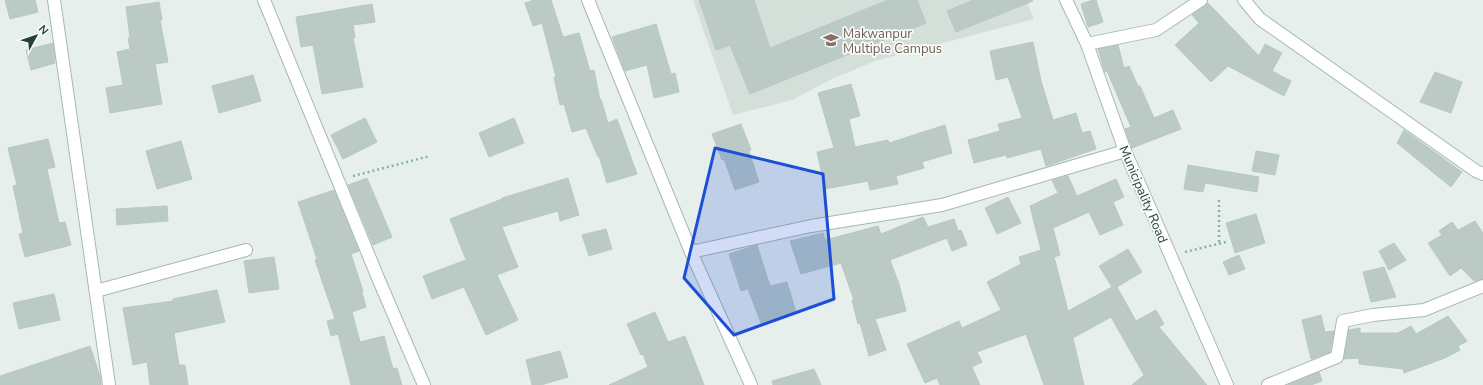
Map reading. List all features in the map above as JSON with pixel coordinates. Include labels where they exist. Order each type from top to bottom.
[{"type":"street","points":[[54,0],[109,385]]},
{"type":"street","points":[[264,0],[378,278],[424,385]]},
{"type":"street","points":[[588,0],[691,252],[751,385]]},
{"type":"street","name":"Municipality Road","points":[[1066,0],[1087,44],[1125,151],[1227,385]]},
{"type":"street","points":[[1087,44],[1156,30],[1201,0]]},
{"type":"street","points":[[1244,0],[1260,19],[1470,167],[1483,174]]},
{"type":"street","points":[[691,252],[811,226],[942,204],[1125,151]]},
{"type":"street","points":[[96,291],[246,250]]},
{"type":"street","points":[[1268,385],[1337,356],[1343,321],[1373,315],[1424,310],[1483,286]]},
{"type":"path","points":[[339,180],[430,156]]},
{"type":"path","points":[[1219,200],[1219,244]]},
{"type":"path","points":[[1171,256],[1226,242]]},
{"type":"highlighted area","points":[[715,148],[823,174],[834,299],[734,335],[684,278]]},
{"type":"shaded area","name":"Makwanpur Multiple Campus","points":[[693,0],[1026,0],[1034,19],[875,61],[832,79],[792,100],[733,115]]},
{"type":"building","points":[[5,0],[35,0],[38,12],[10,19]]},
{"type":"building","points":[[534,0],[551,0],[563,37],[579,33],[590,71],[594,70],[600,100],[601,99],[608,123],[617,119],[637,174],[607,183],[599,156],[598,157],[586,128],[572,132],[564,104],[560,105],[554,77],[556,77],[542,23],[533,26],[525,3]]},
{"type":"building","points":[[699,0],[754,0],[770,48],[888,0],[917,0],[926,23],[750,94],[730,45],[716,50]]},
{"type":"building","points":[[973,0],[1033,1],[956,32],[947,11]]},
{"type":"building","points":[[1096,0],[1103,22],[1088,27],[1081,4]]},
{"type":"building","points":[[159,2],[162,20],[160,20],[168,62],[155,64],[162,104],[110,113],[106,88],[123,85],[117,52],[130,49],[126,7]]},
{"type":"building","points":[[1208,3],[1259,56],[1265,44],[1282,53],[1272,71],[1291,81],[1284,96],[1228,66],[1211,82],[1175,45],[1199,23],[1192,15]]},
{"type":"building","points":[[372,4],[375,22],[353,25],[355,38],[353,38],[363,87],[322,94],[313,45],[301,47],[296,17]]},
{"type":"building","points":[[656,24],[671,74],[675,73],[679,92],[654,98],[647,65],[625,71],[612,37]]},
{"type":"building","points":[[1033,42],[1041,81],[1053,120],[1076,113],[1082,133],[1090,131],[1096,149],[1046,166],[1041,149],[1007,158],[1006,155],[974,163],[968,140],[1000,131],[998,124],[1022,118],[1008,77],[996,80],[990,51]]},
{"type":"building","points":[[53,43],[55,63],[31,70],[26,50]]},
{"type":"building","points":[[1118,45],[1124,68],[1129,66],[1138,86],[1140,86],[1154,118],[1173,110],[1181,129],[1132,148],[1125,129],[1131,127],[1107,71],[1105,72],[1098,49]]},
{"type":"building","points":[[1435,72],[1462,82],[1451,113],[1420,102]]},
{"type":"building","points":[[253,75],[261,101],[219,113],[212,86]]},
{"type":"building","points":[[851,84],[860,116],[849,119],[855,147],[888,140],[889,143],[945,125],[952,153],[922,162],[924,168],[896,176],[898,184],[870,190],[868,181],[825,189],[817,152],[834,148],[818,93]]},
{"type":"building","points":[[365,118],[377,142],[343,159],[331,135]]},
{"type":"building","points":[[514,118],[524,143],[489,157],[479,133]]},
{"type":"building","points":[[741,124],[751,150],[749,151],[759,182],[735,190],[724,159],[722,160],[712,134]]},
{"type":"building","points":[[1404,130],[1462,172],[1451,187],[1397,143]]},
{"type":"building","points":[[48,139],[55,167],[47,169],[59,223],[65,222],[71,245],[25,257],[19,234],[23,233],[13,186],[17,185],[8,148]]},
{"type":"building","points":[[181,141],[192,179],[157,189],[146,151]]},
{"type":"building","points":[[1256,151],[1279,155],[1275,175],[1252,171]]},
{"type":"building","points":[[1188,165],[1259,177],[1257,192],[1205,183],[1203,192],[1184,189]]},
{"type":"building","points":[[1068,176],[1077,196],[1116,179],[1124,197],[1113,202],[1123,225],[1100,235],[1089,212],[1053,228],[1060,255],[1054,257],[1068,311],[1112,287],[1099,266],[1128,249],[1142,272],[1117,287],[1136,321],[1156,310],[1164,324],[1159,327],[1207,385],[1132,385],[1144,375],[1111,317],[1073,338],[1084,385],[1044,385],[1026,334],[977,352],[982,362],[972,367],[980,385],[940,385],[937,378],[925,383],[907,344],[959,321],[962,328],[1001,310],[987,282],[1021,264],[1019,257],[1041,250],[1030,206],[1058,193],[1052,180]]},
{"type":"building","points":[[367,178],[392,237],[373,245],[348,185]]},
{"type":"building","points":[[568,178],[579,215],[560,221],[558,211],[502,227],[518,267],[497,275],[518,320],[486,335],[464,287],[432,299],[423,276],[466,260],[450,219],[502,198]]},
{"type":"building","points":[[334,190],[359,251],[351,254],[363,291],[366,307],[352,312],[360,342],[384,336],[393,369],[397,368],[402,385],[351,385],[338,334],[331,336],[327,321],[335,319],[315,260],[317,259],[298,202]]},
{"type":"building","points":[[1008,197],[1021,223],[997,234],[985,208]]},
{"type":"building","points":[[167,206],[168,221],[117,225],[116,209]]},
{"type":"building","points":[[1256,214],[1265,243],[1235,253],[1226,223]]},
{"type":"building","points":[[923,217],[928,227],[954,219],[958,231],[961,230],[967,245],[952,251],[947,238],[890,260],[899,284],[906,311],[875,319],[886,350],[869,356],[860,323],[858,324],[852,300],[854,300],[841,263],[801,274],[790,241],[823,233],[825,240],[878,226],[881,234]]},
{"type":"building","points":[[1475,221],[1483,233],[1483,279],[1474,281],[1461,268],[1450,276],[1428,243],[1442,235],[1439,231],[1452,222],[1458,230]]},
{"type":"building","points":[[606,229],[612,249],[589,256],[582,235]]},
{"type":"building","points":[[1394,243],[1406,260],[1389,270],[1379,251]]},
{"type":"building","points":[[757,245],[770,286],[787,282],[796,312],[761,323],[748,289],[741,291],[729,254]]},
{"type":"building","points":[[1239,255],[1245,269],[1229,275],[1223,262]]},
{"type":"building","points":[[274,257],[279,289],[249,293],[244,261]]},
{"type":"building","points":[[1384,267],[1396,297],[1371,302],[1363,272]]},
{"type":"building","points":[[217,290],[225,322],[174,333],[179,365],[185,365],[188,385],[150,385],[147,362],[133,365],[123,308],[173,301],[173,299]]},
{"type":"building","points":[[54,294],[60,320],[19,329],[13,303]]},
{"type":"building","points":[[655,312],[668,342],[685,336],[704,385],[609,385],[648,367],[643,354],[641,355],[627,324]]},
{"type":"building","points":[[1321,315],[1325,332],[1334,331],[1330,352],[1311,359],[1302,320]]},
{"type":"building","points":[[1448,316],[1467,341],[1458,346],[1460,350],[1445,358],[1404,373],[1403,369],[1359,364],[1359,358],[1344,359],[1349,330],[1360,328],[1360,333],[1398,333],[1411,326],[1416,334]]},
{"type":"building","points":[[90,346],[100,376],[101,385],[0,385],[0,376]]},
{"type":"building","points":[[560,351],[568,377],[541,385],[532,385],[526,360]]},
{"type":"building","points":[[814,369],[821,385],[773,385],[772,381]]},
{"type":"building","points":[[1319,372],[1322,381],[1311,385],[1288,385]]},
{"type":"place","name":"Makwanpur Multiple Campus","points":[[831,40]]}]
